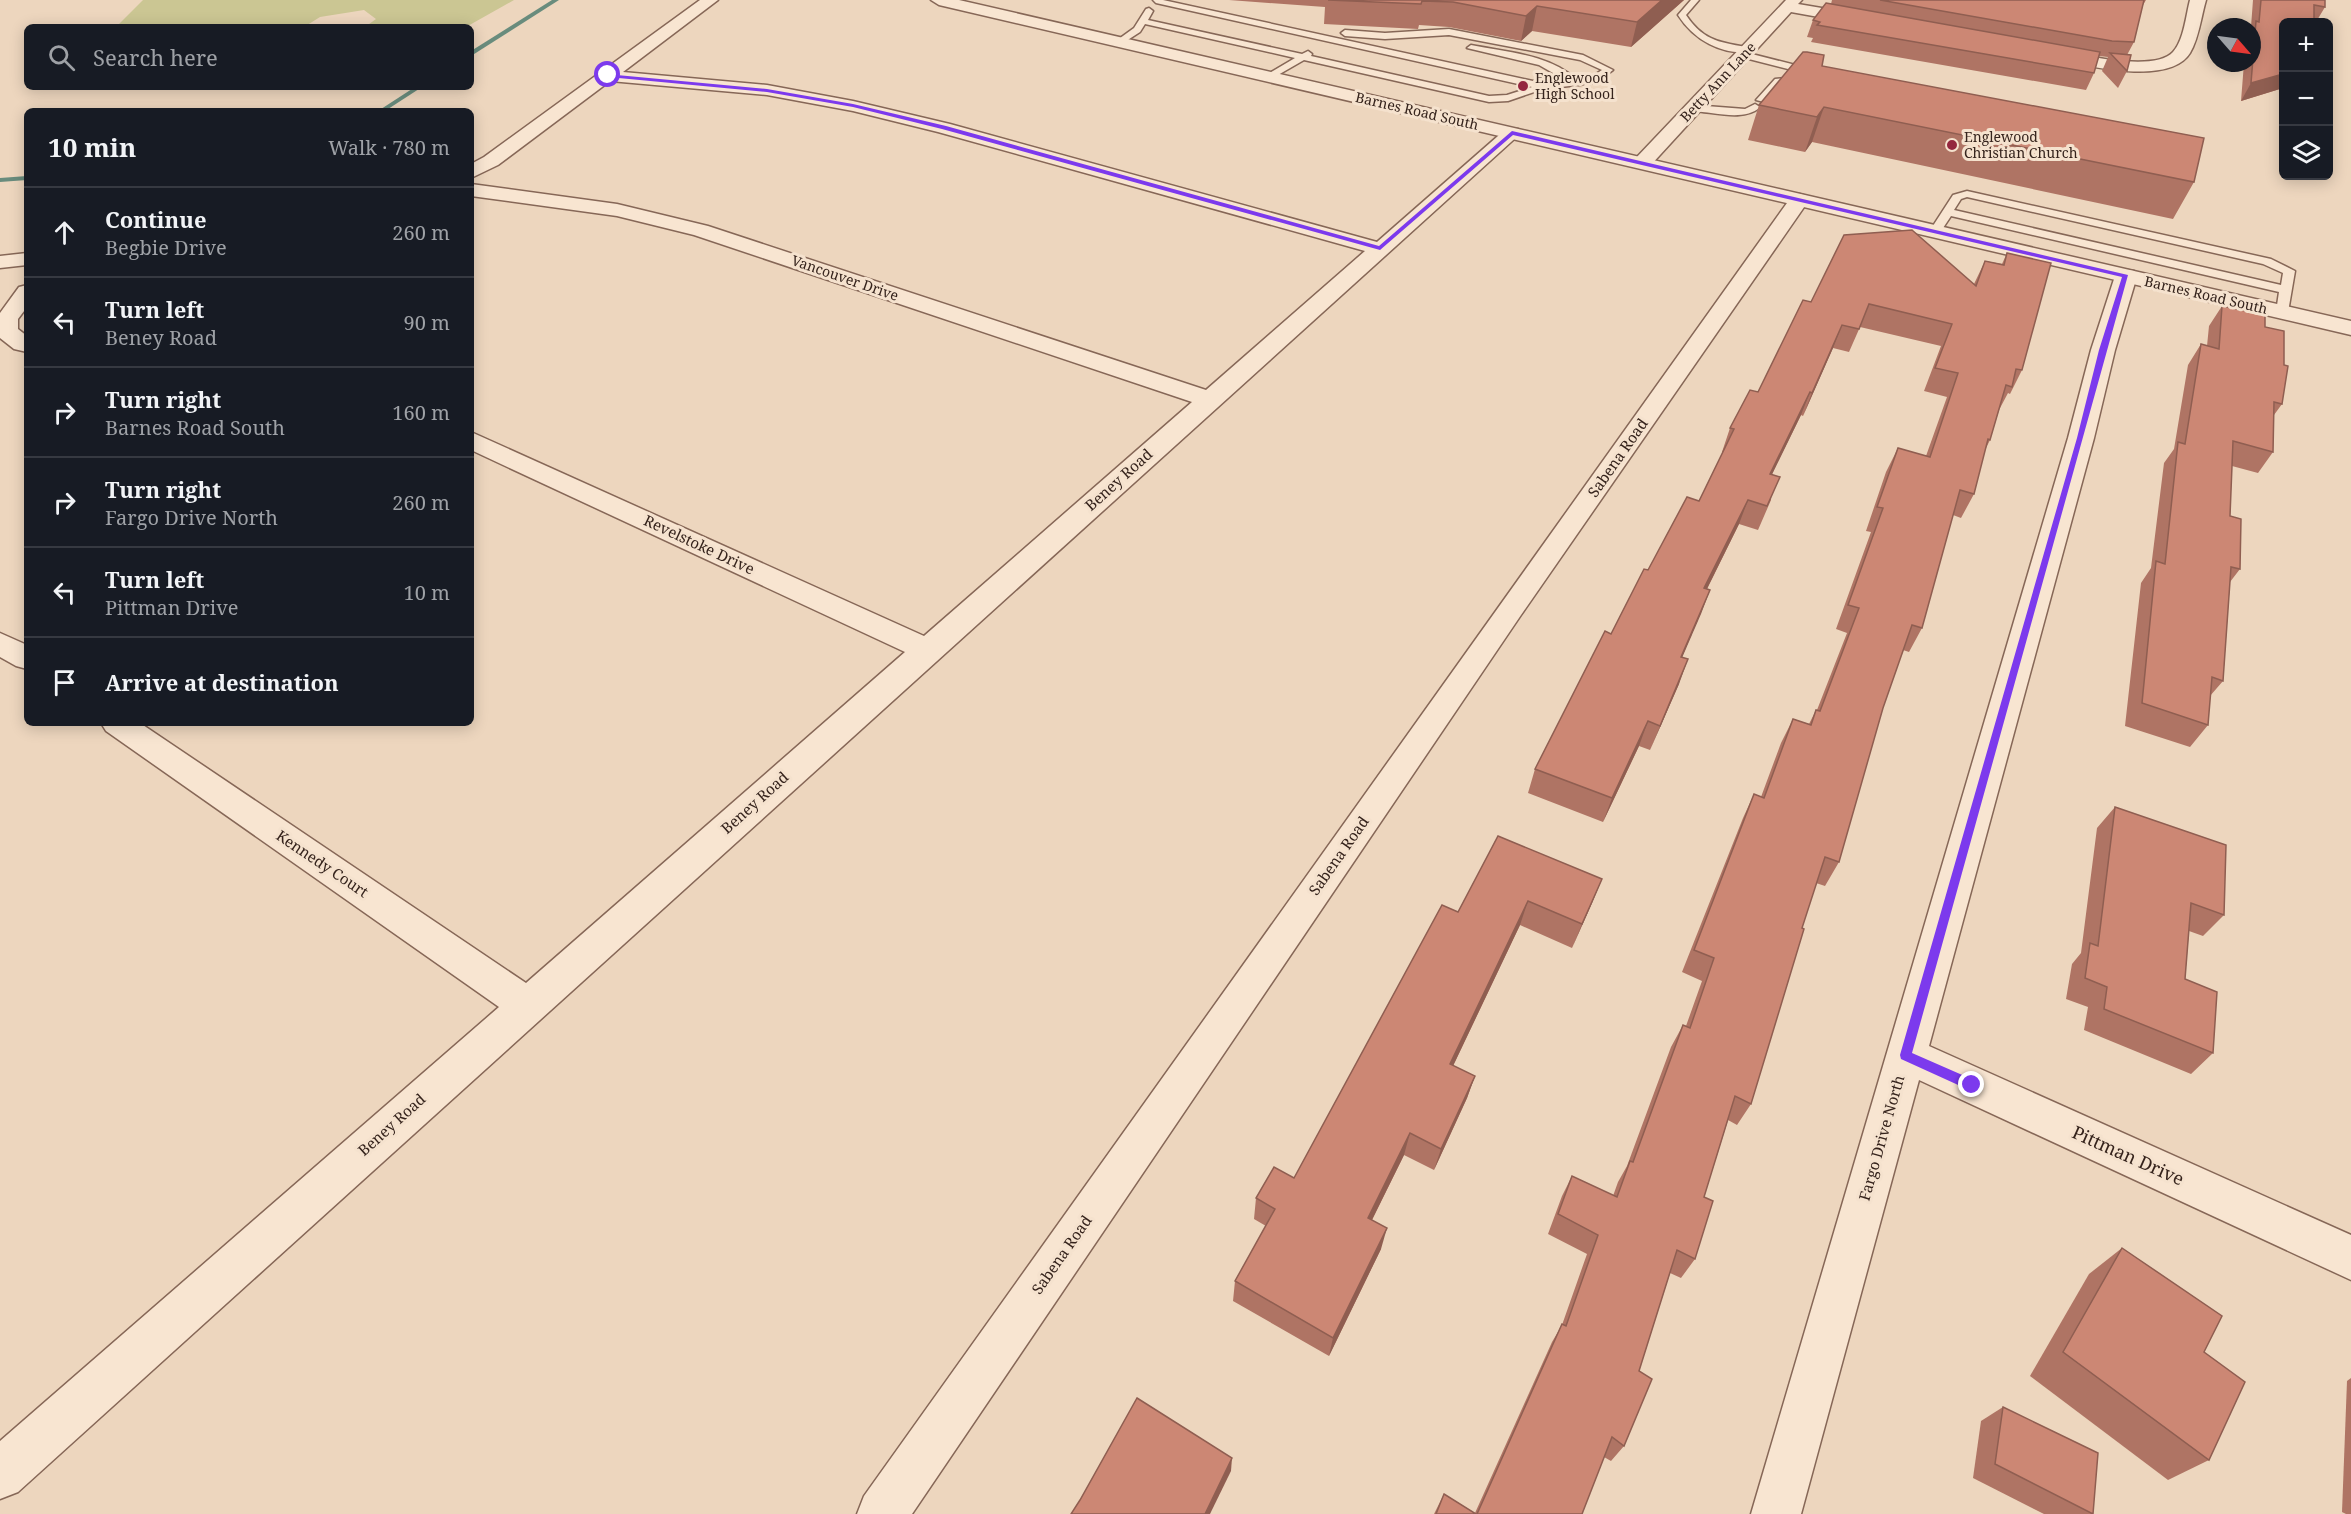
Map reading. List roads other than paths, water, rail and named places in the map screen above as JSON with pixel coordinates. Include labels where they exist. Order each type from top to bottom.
[{"type":"street","points":[[474,170],[491,161],[710,0]]},
{"type":"street","name":"Barnes Road South","points":[[939,0],[962,2],[1642,164],[2351,328]]},
{"type":"street","points":[[2034,51],[2104,64],[2154,65],[2172,61],[2181,54],[2198,0]]},
{"type":"street","points":[[1791,3],[1882,24]]},
{"type":"street","name":"Betty Ann Lane","points":[[1642,164],[1791,3]]},
{"type":"street","points":[[608,75],[767,90],[853,106],[944,128],[1380,249]]},
{"type":"street","name":"Beney Road","points":[[0,1474],[1512,133]]},
{"type":"street","name":"Vancouver Drive","points":[[474,190],[617,210],[701,230],[1210,400]]},
{"type":"street","name":"Sabena Road","points":[[882,1514],[1511,608],[1799,200]]},
{"type":"street","points":[[0,262],[24,259]]},
{"type":"street","name":"Fargo Drive North","points":[[1776,1514],[2078,449],[2103,350],[2126,276]]},
{"type":"street","points":[[24,296],[7,320],[6,331],[24,344]]},
{"type":"street","name":"Revelstoke Drive","points":[[474,441],[927,650]]},
{"type":"street","points":[[0,643],[24,657]]},
{"type":"street","name":"Kennedy Court","points":[[121,726],[527,1005]]},
{"type":"street","name":"Pittman Drive","points":[[1906,1055],[2351,1258]]},
{"type":"lane","points":[[1120,41],[1137,30],[1156,0],[1542,86]]},
{"type":"lane","points":[[1695,0],[1682,15],[1692,32],[1709,43],[1784,66],[1819,73]]},
{"type":"lane","points":[[1143,21],[1490,99],[1508,98],[1542,86],[1599,79],[1608,70],[1583,58],[1449,32],[1385,36],[1336,33],[1311,35]]},
{"type":"lane","points":[[1323,45],[1332,40]]},
{"type":"lane","points":[[1381,51],[1426,42],[1442,42]]},
{"type":"lane","points":[[1465,47],[1548,65],[1568,74],[1575,83]]},
{"type":"lane","points":[[1271,76],[1313,51]]},
{"type":"lane","points":[[1784,66],[1796,80]]},
{"type":"lane","points":[[1693,108],[1747,112],[1778,81],[1807,82]]},
{"type":"lane","points":[[1935,232],[1957,197],[1967,194],[2255,258],[2289,271],[2282,312]]},
{"type":"lane","points":[[1948,212],[2286,290]]},
{"type":"waterway","points":[[474,52],[556,0]]},
{"type":"waterway","points":[[386,108],[414,90]]},
{"type":"waterway","points":[[0,180],[24,178]]},
{"type":"place","name":"Englewood High School","points":[[1523,86]]},
{"type":"place","name":"Englewood Christian Church","points":[[1952,145]]}]
